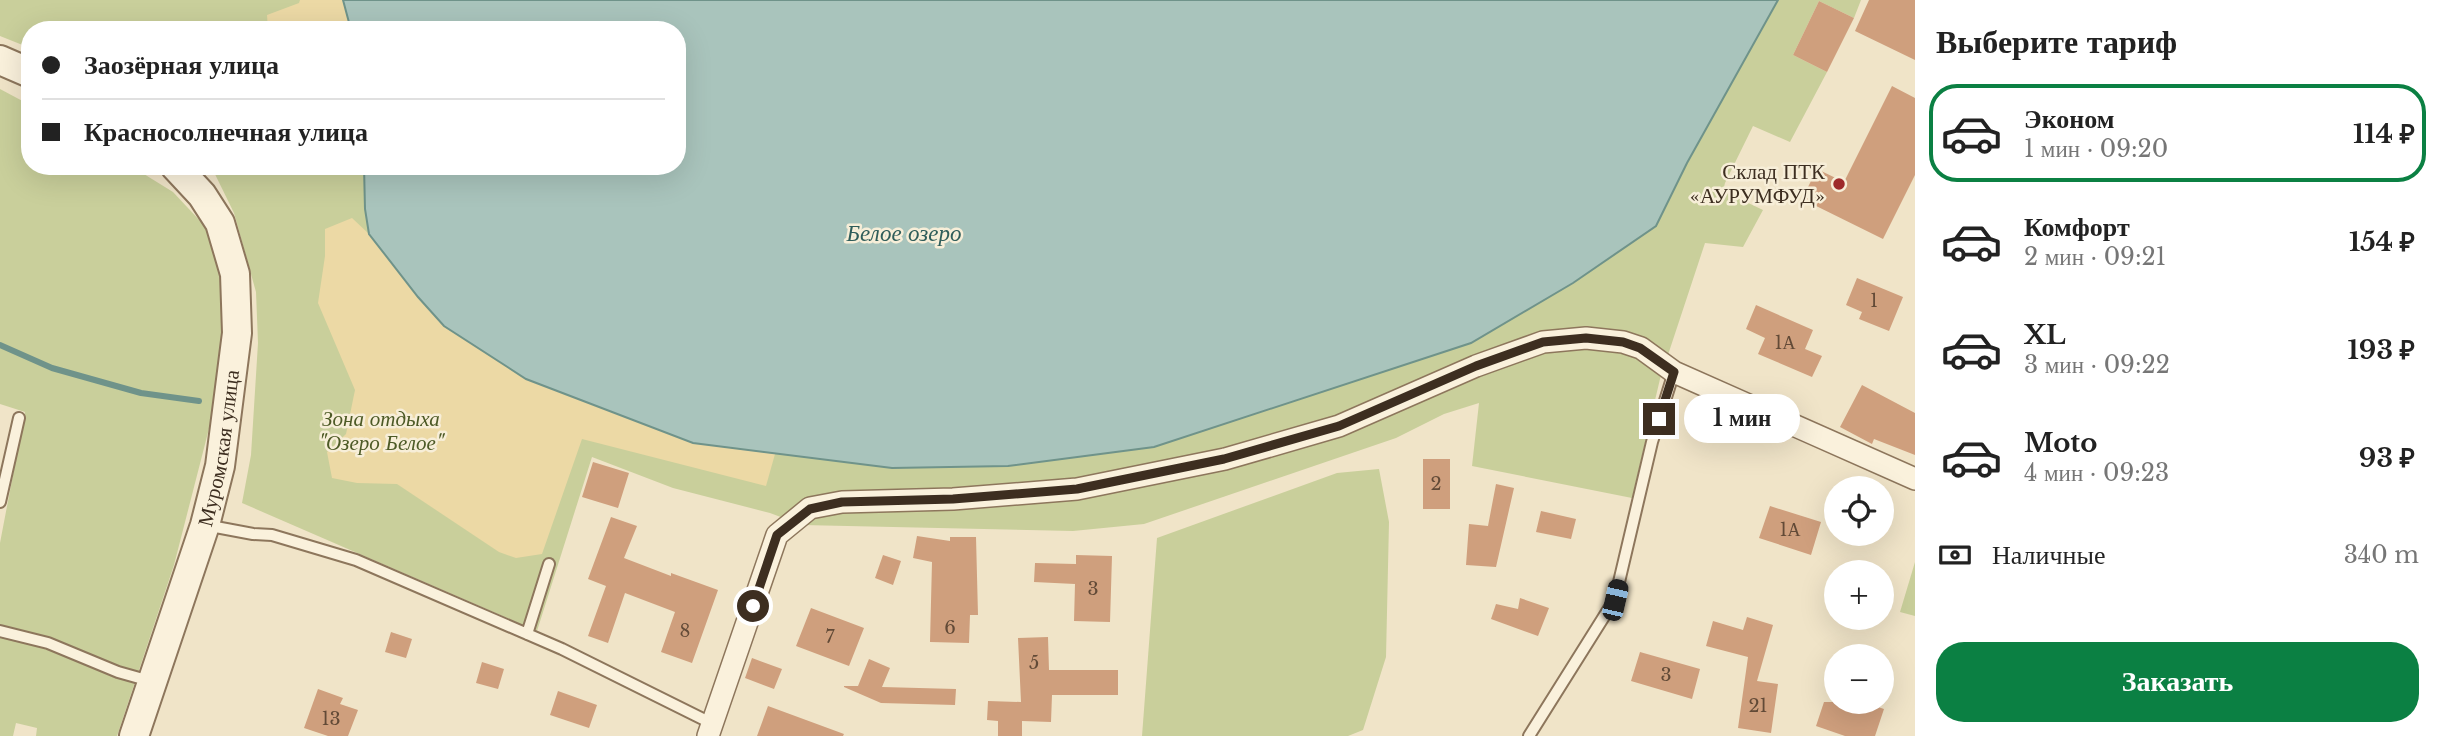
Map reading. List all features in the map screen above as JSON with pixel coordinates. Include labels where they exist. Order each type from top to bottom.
[{"type":"street","points":[[0,60],[21,69]]},
{"type":"street","name":"Муромская улица","points":[[134,736],[205,525],[220,466],[237,333],[235,274],[220,223],[202,195],[183,175]]},
{"type":"street","points":[[711,730],[777,535],[810,509],[842,502],[953,499],[1077,489],[1224,459],[1339,426],[1476,366],[1543,342],[1586,338],[1623,342],[1640,348],[1674,372],[1915,479]]},
{"type":"lane","points":[[1529,736],[1615,600],[1652,442],[1674,372]]},
{"type":"lane","points":[[0,502],[19,418]]},
{"type":"lane","points":[[205,525],[272,535],[356,561],[527,634],[711,730]]},
{"type":"lane","points":[[527,634],[549,564]]},
{"type":"lane","points":[[0,631],[48,643],[150,682]]},
{"type":"green space","points":[[0,0],[343,0],[349,21],[21,21],[21,44],[0,36]]},
{"type":"green space","name":"Зона отдыха \"Озеро Белое\"","points":[[1778,0],[1861,0],[1854,18],[1819,1],[1793,55],[1827,72],[1790,142],[1753,126],[1725,183],[1723,191],[1763,210],[1743,247],[1705,243],[1660,379],[1632,498],[1472,466],[1479,403],[1444,414],[1396,438],[1144,524],[1073,531],[802,525],[770,513],[673,488],[592,457],[537,631],[242,503],[251,455],[258,343],[256,292],[234,213],[215,175],[364,175],[365,209],[693,443],[892,468],[1008,466],[1471,343],[1573,283],[1656,226],[1687,163]]},
{"type":"green space","points":[[0,89],[21,100],[21,175],[146,175],[173,192],[218,240],[227,306],[223,374],[174,565],[117,736],[36,736],[37,728],[16,723],[13,736],[0,736],[0,543],[25,412],[0,404]]},
{"type":"green space","points":[[1379,469],[1389,522],[1386,657],[1363,730],[1348,736],[1142,736],[1157,538],[1337,473]]},
{"type":"green space","points":[[1915,562],[1915,616],[1900,612]]},
{"type":"sand","points":[[300,0],[343,0],[349,21],[267,21],[267,15],[299,3]]},
{"type":"sand","points":[[352,218],[369,234],[444,326],[526,379],[693,443],[775,454],[766,486],[582,439],[542,554],[516,558],[499,552],[397,484],[357,483],[332,478],[327,452],[346,434],[355,390],[318,303],[325,256],[325,229]]},
{"type":"water","name":"Белое озеро","points":[[343,0],[1778,0],[1687,163],[1656,226],[1573,283],[1471,343],[1154,447],[1008,466],[892,468],[693,443],[526,379],[444,326],[369,234],[364,175],[686,175],[686,21],[349,21]]},
{"type":"building","points":[[1869,0],[1915,0],[1915,60],[1855,31]]},
{"type":"building","points":[[1819,1],[1854,18],[1827,72],[1793,55]]},
{"type":"building","points":[[1892,86],[1915,98],[1915,175],[1883,239],[1802,199],[1817,169],[1844,182]]},
{"type":"building","points":[[1857,278],[1903,297],[1889,331],[1859,319],[1862,312],[1846,305]]},
{"type":"building","points":[[1756,305],[1813,330],[1805,349],[1822,356],[1812,377],[1758,354],[1765,338],[1746,329]]},
{"type":"building","points":[[1862,385],[1915,413],[1915,455],[1874,439],[1872,444],[1840,427]]},
{"type":"building","points":[[1423,459],[1450,459],[1450,509],[1423,509]]},
{"type":"building","points":[[593,462],[629,473],[618,508],[582,497]]},
{"type":"building","points":[[1496,484],[1514,488],[1496,567],[1466,565],[1469,524],[1488,526]]},
{"type":"building","points":[[1770,506],[1821,522],[1811,555],[1759,538]]},
{"type":"building","points":[[1541,511],[1576,519],[1571,539],[1536,532]]},
{"type":"building","points":[[611,517],[637,526],[624,558],[718,590],[692,663],[661,652],[675,612],[625,593],[608,643],[588,636],[606,586],[588,579]]},
{"type":"building","points":[[917,536],[950,541],[950,537],[976,537],[978,615],[970,615],[969,643],[930,642],[932,562],[913,558]]},
{"type":"building","points":[[883,555],[901,561],[893,585],[875,578]]},
{"type":"building","points":[[1076,555],[1112,556],[1110,622],[1074,621],[1075,584],[1034,582],[1035,563],[1076,564]]},
{"type":"building","points":[[1520,598],[1549,608],[1538,636],[1491,619],[1496,604],[1518,609]]},
{"type":"building","points":[[811,608],[864,628],[849,666],[796,646]]},
{"type":"building","points":[[1747,617],[1773,625],[1757,681],[1778,684],[1771,733],[1738,728],[1748,657],[1706,646],[1713,621],[1743,630]]},
{"type":"building","points":[[391,632],[412,639],[406,658],[385,652]]},
{"type":"building","points":[[1048,637],[1049,670],[1118,670],[1118,695],[1052,695],[1051,722],[1022,721],[1022,736],[998,736],[998,721],[987,720],[988,701],[1021,702],[1018,638]]},
{"type":"building","points":[[1640,652],[1700,669],[1692,699],[1631,681]]},
{"type":"building","points":[[752,658],[782,669],[774,689],[745,678]]},
{"type":"building","points":[[869,659],[890,668],[882,687],[956,689],[955,705],[881,703],[844,687],[858,686]]},
{"type":"building","points":[[482,662],[504,669],[498,689],[476,683]]},
{"type":"building","points":[[318,689],[343,698],[340,704],[358,710],[348,736],[328,736],[304,728]]},
{"type":"building","points":[[558,691],[597,705],[589,728],[550,715]]},
{"type":"building","points":[[1824,702],[1824,714],[1882,714],[1875,736],[1845,736],[1816,726]]},
{"type":"building","points":[[768,706],[844,734],[757,736]]},
{"type":"waterway","points":[[0,345],[52,368],[141,393],[199,401]]},
{"type":"place","name":"Склад ПТК «АУРУМФУД»","points":[[1839,184]]},
{"type":"route","points":[[753,606],[777,535],[810,509],[842,502],[953,499],[1077,489],[1224,459],[1339,426],[1476,366],[1543,342],[1586,338],[1623,342],[1640,348],[1674,372],[1659,419]]}]
